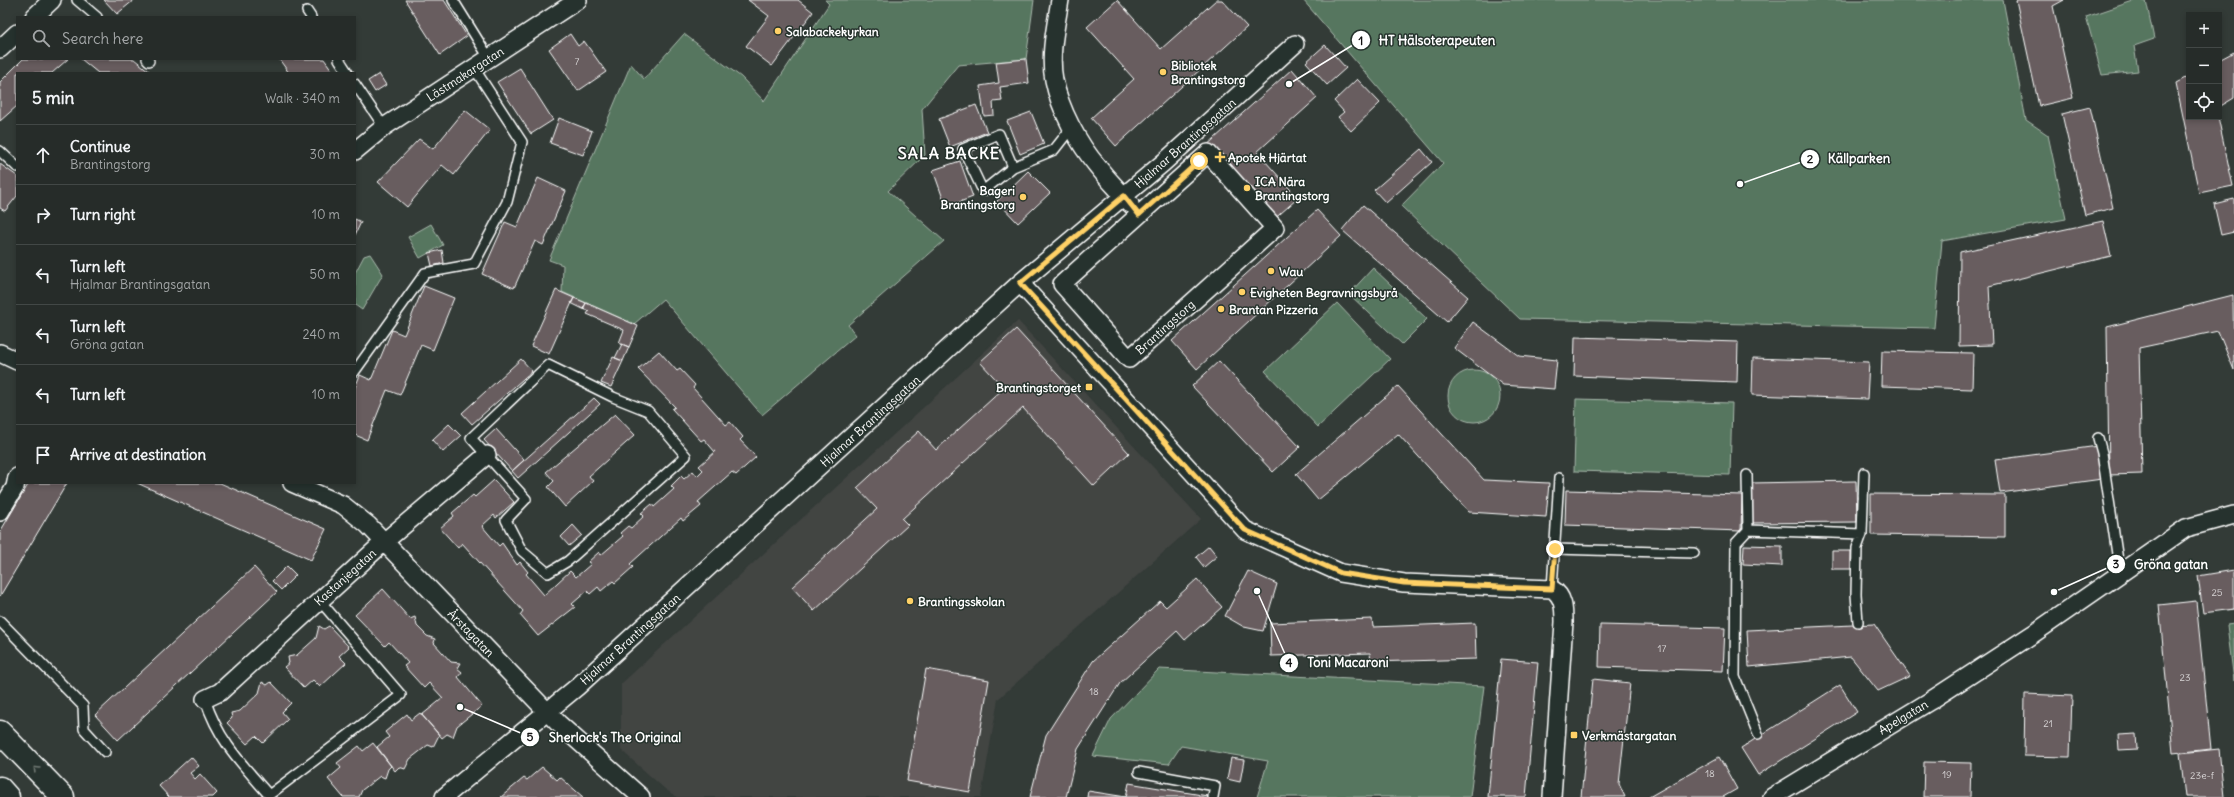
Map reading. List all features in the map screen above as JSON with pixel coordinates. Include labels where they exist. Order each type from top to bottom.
[{"type":"main road","points":[[0,732],[63,797]]},
{"type":"main road","points":[[0,788],[8,797]]},
{"type":"street","points":[[35,16],[52,0]]},
{"type":"street","name":"Lästmakargatan","points":[[356,150],[384,128],[578,0]]},
{"type":"street","points":[[1060,0],[1053,62],[1054,79],[1072,127],[1098,168],[1139,215]]},
{"type":"street","points":[[0,49],[16,34]]},
{"type":"street","name":"Hjalmar Brantingsgatan","points":[[444,797],[547,713],[1020,283],[1124,196],[1295,44]]},
{"type":"street","name":"Brantingstorg","points":[[1208,153],[1275,228],[1129,358],[1062,284],[1139,215],[1208,153]]},
{"type":"street","points":[[1020,283],[1245,530],[1341,573],[1404,583],[1552,589],[1558,592],[1564,606],[1564,622],[1552,797]]},
{"type":"street","points":[[0,353],[16,361]]},
{"type":"street","name":"Kastanjegatan","points":[[205,699],[220,692],[384,542],[486,455]]},
{"type":"street","points":[[0,512],[15,487],[16,482]]},
{"type":"street","name":"Årstagatan","points":[[294,484],[342,505],[368,525],[547,713],[641,797]]},
{"type":"street","name":"Apelgatan","points":[[1772,797],[1930,701],[2033,634],[2186,528],[2234,515]]},
{"type":"lane","points":[[78,0],[96,16]]},
{"type":"lane","points":[[453,0],[489,58]]},
{"type":"lane","points":[[340,60],[347,72]]},
{"type":"lane","points":[[356,370],[425,273],[474,264],[507,202],[522,142],[474,68]]},
{"type":"lane","points":[[356,86],[384,128]]},
{"type":"lane","points":[[1013,167],[999,134],[963,149],[983,191],[1013,167],[1054,150],[1072,127]]},
{"type":"lane","points":[[0,151],[16,166]]},
{"type":"lane","points":[[548,365],[613,397],[648,411],[686,456],[568,561],[548,573],[522,551],[506,520],[526,499],[486,455],[471,438],[548,365]]},
{"type":"lane","points":[[2098,438],[2102,453],[2120,574]]},
{"type":"lane","points":[[1858,622],[1856,594],[1857,548],[1862,534],[1864,473]]},
{"type":"lane","points":[[1747,475],[1748,530],[1736,543],[1736,677],[1758,734]]},
{"type":"lane","points":[[1552,589],[1559,478]]},
{"type":"lane","points":[[1748,530],[1862,534]]},
{"type":"lane","points":[[1555,549],[1694,553]]},
{"type":"lane","points":[[205,699],[212,721],[225,744],[269,795],[401,695],[320,601]]},
{"type":"lane","points":[[0,621],[83,706],[84,729],[105,752]]},
{"type":"lane","points":[[1139,772],[1215,786],[1213,797]]},
{"type":"shaded area","name":"Brantingsskolan","points":[[1018,321],[1201,519],[998,699],[981,797],[677,797],[665,789],[621,750],[621,684]]},
{"type":"green space","points":[[825,0],[1034,0],[1026,59],[958,65],[922,109],[925,155],[888,191],[944,241],[848,325],[856,335],[762,415],[663,299],[634,324],[562,292],[563,265],[549,260],[631,64],[644,79],[684,34],[741,77],[764,101],[829,4]]},
{"type":"green space","points":[[1303,0],[2003,0],[2026,120],[2048,135],[2066,219],[1942,241],[1934,328],[1520,319],[1401,206],[1443,163]]},
{"type":"green space","points":[[2136,0],[2146,0],[2154,39],[2134,46],[2138,71],[2102,75],[2086,17]]},
{"type":"green space","points":[[431,224],[443,245],[420,258],[408,237]]},
{"type":"green space","points":[[370,254],[383,274],[362,310],[356,306],[356,271],[364,256]]},
{"type":"green space","points":[[1373,268],[1427,319],[1402,344],[1349,294]]},
{"type":"green space","points":[[1337,303],[1390,359],[1318,427],[1265,371]]},
{"type":"green space","points":[[1469,370],[1479,370],[1489,374],[1496,381],[1500,391],[1500,401],[1496,411],[1489,418],[1479,422],[1469,422],[1459,418],[1452,411],[1448,401],[1448,391],[1452,381],[1459,374]]},
{"type":"green space","points":[[1576,399],[1732,403],[1730,475],[1574,471]]},
{"type":"green space","points":[[2234,624],[2234,681],[2227,625]]},
{"type":"green space","points":[[1159,669],[1484,686],[1470,797],[1257,797],[1268,761],[1181,746],[1169,764],[1093,756],[1111,719]]},
{"type":"building","points":[[104,0],[134,0],[117,14]]},
{"type":"building","points":[[405,0],[444,0],[467,36],[440,55]]},
{"type":"building","name":"Salabackekyrkan","points":[[748,0],[798,0],[813,12],[772,66],[746,46],[769,16]]},
{"type":"building","name":"Bibliotek Brantingstorg","points":[[1117,0],[1161,49],[1216,0],[1222,0],[1247,27],[1116,146],[1091,118],[1134,79],[1087,27]]},
{"type":"building","points":[[2016,0],[2064,0],[2053,6],[2073,98],[2039,106]]},
{"type":"building","points":[[570,34],[578,46],[584,41],[606,72],[578,91],[549,49]]},
{"type":"building","points":[[1325,45],[1346,68],[1327,85],[1306,62]]},
{"type":"building","points":[[2234,52],[2234,98],[2222,105],[2222,84],[2222,58]]},
{"type":"building","points":[[1026,59],[1029,83],[1000,87],[1002,101],[993,102],[994,115],[984,116],[980,86],[999,83],[996,62]]},
{"type":"building","points":[[22,60],[67,60],[53,72],[16,72],[16,107],[0,121],[0,82]]},
{"type":"building","points":[[82,60],[135,60],[149,71],[148,72],[97,72]]},
{"type":"building","points":[[280,60],[325,60],[333,72],[288,72]]},
{"type":"building","points":[[520,68],[553,120],[531,134],[497,82]]},
{"type":"building","points":[[1292,69],[1317,98],[1257,152],[1298,198],[1271,222],[1205,147]]},
{"type":"building","points":[[379,74],[386,85],[375,92],[368,81]]},
{"type":"building","points":[[2186,78],[2186,120],[2219,120],[2233,186],[2199,193],[2176,83]]},
{"type":"building","points":[[1357,79],[1380,103],[1351,131],[1338,117],[1344,112],[1334,101]]},
{"type":"building","points":[[976,105],[987,132],[950,147],[939,119]]},
{"type":"building","points":[[2090,107],[2113,208],[2085,215],[2062,114]]},
{"type":"building","points":[[465,110],[490,130],[454,175],[442,165],[407,207],[378,182],[419,139],[433,149]]},
{"type":"building","points":[[1031,112],[1044,144],[1020,154],[1007,121]]},
{"type":"building","points":[[559,118],[592,131],[583,155],[550,143]]},
{"type":"building","points":[[1421,149],[1432,162],[1386,203],[1374,190]]},
{"type":"building","points":[[960,161],[973,197],[946,207],[933,170]]},
{"type":"building","points":[[0,164],[16,175],[16,197],[5,211],[0,208]]},
{"type":"building","name":"Bageri Brantingstorg","points":[[1028,171],[1050,193],[1018,223],[997,201]]},
{"type":"building","points":[[538,178],[566,191],[543,245],[535,241],[514,288],[482,274],[505,222],[517,227]]},
{"type":"building","points":[[2234,199],[2234,232],[2221,235],[2214,204]]},
{"type":"building","points":[[1363,205],[1468,297],[1447,322],[1342,230]]},
{"type":"building","points":[[1317,210],[1341,236],[1197,369],[1172,341]]},
{"type":"building","points":[[356,220],[361,222],[356,233]]},
{"type":"building","points":[[2103,221],[2111,256],[1989,286],[1992,345],[1959,346],[1960,252]]},
{"type":"building","points":[[442,250],[444,263],[432,266],[429,253]]},
{"type":"building","points":[[424,286],[454,298],[433,350],[421,345],[400,395],[387,390],[367,440],[356,435],[356,385],[360,375],[371,380],[392,330],[404,335]]},
{"type":"building","points":[[556,290],[574,298],[549,354],[531,346]]},
{"type":"building","points":[[2233,295],[2234,370],[2218,331],[2139,348],[2142,474],[2109,475],[2107,327]]},
{"type":"building","points":[[574,298],[586,303],[583,309],[571,303]]},
{"type":"building","points":[[586,303],[638,326],[629,347],[619,343],[624,330],[587,314],[589,311],[583,309]]},
{"type":"building","points":[[1473,322],[1519,356],[1557,360],[1554,389],[1503,385],[1454,348]]},
{"type":"building","points":[[1016,329],[1129,453],[1094,486],[1023,408],[902,519],[908,525],[814,611],[792,587],[877,509],[857,488],[919,431],[936,450],[1004,388],[980,362]]},
{"type":"building","points":[[1575,337],[1738,342],[1737,382],[1574,376]]},
{"type":"building","points":[[622,344],[629,347],[623,361],[615,358]]},
{"type":"building","points":[[659,351],[677,371],[680,369],[695,385],[693,388],[726,425],[730,422],[743,437],[740,440],[756,457],[736,475],[732,472],[698,502],[701,506],[683,521],[681,518],[630,564],[633,567],[615,583],[613,581],[601,591],[598,587],[590,594],[587,591],[572,604],[575,607],[538,636],[520,615],[523,611],[462,543],[458,548],[440,528],[454,516],[452,513],[473,495],[475,497],[494,480],[514,502],[496,518],[494,515],[482,526],[499,546],[502,543],[517,565],[520,562],[528,572],[526,574],[544,595],[570,571],[576,577],[591,564],[588,562],[599,552],[601,555],[623,536],[620,533],[628,526],[631,528],[644,516],[641,513],[652,504],[654,507],[674,489],[671,486],[681,476],[684,479],[693,471],[697,476],[703,470],[699,466],[715,452],[704,439],[701,441],[672,409],[675,407],[638,369]]},
{"type":"building","points":[[1882,351],[1973,353],[1972,389],[1881,386]]},
{"type":"building","points":[[613,357],[623,361],[611,387],[601,383]]},
{"type":"building","points":[[1753,358],[1869,362],[1867,399],[1752,395]]},
{"type":"building","points":[[521,359],[532,371],[472,424],[462,413]]},
{"type":"building","points":[[1219,361],[1300,447],[1273,472],[1192,386]]},
{"type":"building","points":[[1398,386],[1484,480],[1549,483],[1546,517],[1469,512],[1398,434],[1318,500],[1296,474]]},
{"type":"building","points":[[594,398],[600,404],[518,478],[512,471]]},
{"type":"building","points":[[615,414],[635,435],[589,476],[593,481],[565,507],[548,487],[554,481],[546,472]]},
{"type":"building","points":[[449,424],[461,436],[443,452],[432,440]]},
{"type":"building","points":[[496,429],[524,460],[512,471],[484,440]]},
{"type":"building","points":[[2098,446],[2102,479],[2000,493],[1995,460]]},
{"type":"building","points":[[1856,481],[1857,522],[1751,523],[1751,483]]},
{"type":"building","points":[[28,484],[66,484],[0,596],[0,532]]},
{"type":"building","points":[[139,484],[222,484],[326,529],[311,560]]},
{"type":"building","points":[[1566,490],[1742,495],[1741,531],[1565,525]]},
{"type":"building","points":[[1871,494],[2005,495],[2005,537],[1871,535]]},
{"type":"building","points":[[573,525],[582,535],[569,546],[561,537]]},
{"type":"building","points":[[1744,545],[1782,546],[1782,566],[1743,564]]},
{"type":"building","points":[[1209,546],[1217,556],[1204,567],[1196,557]]},
{"type":"building","points":[[1832,551],[1851,551],[1851,569],[1832,569]]},
{"type":"building","points":[[287,566],[296,575],[281,590],[272,581]]},
{"type":"building","points":[[254,567],[277,592],[118,740],[95,715]]},
{"type":"building","points":[[2234,570],[2234,609],[2203,613],[2198,576]]},
{"type":"building","points":[[1248,571],[1277,584],[1263,631],[1244,627],[1225,616]]},
{"type":"building","points":[[1197,579],[1222,607],[1185,640],[1177,631],[1120,683],[1078,749],[1066,797],[1030,797],[1046,735],[1093,661],[1160,601],[1166,607]]},
{"type":"building","points":[[383,589],[410,619],[415,617],[417,626],[427,636],[435,639],[434,643],[451,662],[460,663],[457,668],[462,672],[458,677],[482,706],[457,726],[453,737],[447,734],[442,738],[422,715],[443,698],[429,683],[424,688],[404,666],[408,663],[389,642],[385,646],[355,615]]},
{"type":"building","points":[[2196,601],[2211,749],[2173,753],[2159,605]]},
{"type":"building","points":[[1372,619],[1373,627],[1475,623],[1476,659],[1371,662],[1370,653],[1271,656],[1270,623]]},
{"type":"building","points":[[1874,624],[1910,676],[1878,691],[1851,657],[1749,667],[1747,630]]},
{"type":"building","points":[[1600,625],[1725,628],[1723,671],[1599,667]]},
{"type":"building","points":[[319,626],[324,629],[329,626],[349,647],[339,656],[346,663],[320,687],[313,680],[304,688],[284,667],[289,663],[288,657],[297,655],[316,638]]},
{"type":"building","points":[[1501,659],[1538,662],[1526,797],[1488,797]]},
{"type":"building","points":[[926,669],[989,680],[970,792],[907,781]]},
{"type":"building","points":[[1593,679],[1630,683],[1619,784],[1625,797],[1581,797]]},
{"type":"building","points":[[262,682],[267,685],[271,682],[291,703],[282,712],[288,719],[263,743],[256,736],[247,744],[227,723],[232,718],[231,713],[240,711],[259,693]]},
{"type":"building","points":[[1840,685],[1857,712],[1758,775],[1741,748]]},
{"type":"building","points":[[2025,694],[2072,696],[2070,757],[2024,756]]},
{"type":"building","points":[[420,713],[439,735],[433,747],[428,745],[410,759],[405,769],[399,767],[395,771],[377,747],[389,737],[385,732],[407,714],[411,720]]},
{"type":"building","points":[[2136,734],[2137,749],[2119,750],[2118,735]]},
{"type":"building","points":[[373,743],[391,766],[388,769],[385,778],[380,776],[362,790],[359,797],[343,797],[328,779],[341,768],[337,763],[359,746],[363,751]]},
{"type":"building","points":[[2219,749],[2224,797],[2185,797],[2180,753]]},
{"type":"building","points":[[191,757],[199,766],[190,773],[195,779],[200,774],[217,793],[213,797],[169,797],[159,786]]},
{"type":"building","points":[[1719,757],[1737,789],[1723,797],[1649,797]]},
{"type":"building","points":[[1231,758],[1244,760],[1240,782],[1227,779]]},
{"type":"building","points":[[1924,762],[1971,763],[1970,797],[1923,797]]},
{"type":"building","points":[[542,767],[557,780],[560,777],[583,797],[501,797],[524,778],[527,780]]},
{"type":"building","points":[[1129,783],[1208,796],[1208,797],[1126,797]]},
{"type":"building","points":[[1088,791],[1126,797],[1087,797]]},
{"type":"place","name":"Salabackekyrkan","points":[[778,31]]},
{"type":"place","name":"Bibliotek Brantingstorg","points":[[1163,72]]},
{"type":"place","name":"HT Hälsoterapeuten","points":[[1289,84]]},
{"type":"place","name":"Apotek Hjärtat","points":[[1220,157]]},
{"type":"place","name":"Källparken","points":[[1740,184]]},
{"type":"place","name":"ICA Nära Brantingstorg","points":[[1247,188]]},
{"type":"place","name":"Bageri Brantingstorg","points":[[1023,197]]},
{"type":"place","name":"Wau","points":[[1271,271]]},
{"type":"place","name":"Evigheten Begravningsbyrå","points":[[1242,292]]},
{"type":"place","name":"Brantan Pizzeria","points":[[1221,309]]},
{"type":"place","name":"Brantingstorget","points":[[1089,387]]},
{"type":"place","name":"Toni Macaroni","points":[[1257,591]]},
{"type":"place","name":"Gröna gatan","points":[[2054,592]]},
{"type":"place","name":"Brantingsskolan","points":[[910,601]]},
{"type":"place","name":"Sherlock's The Original","points":[[460,707]]},
{"type":"place","name":"Verkmästargatan","points":[[1574,735]]},
{"type":"district","name":"SALA BACKE","points":[[949,153]]},
{"type":"route","points":[[1199,161],[1139,215],[1124,196],[1020,283],[1245,530],[1341,573],[1404,583],[1552,589],[1555,549]]}]
